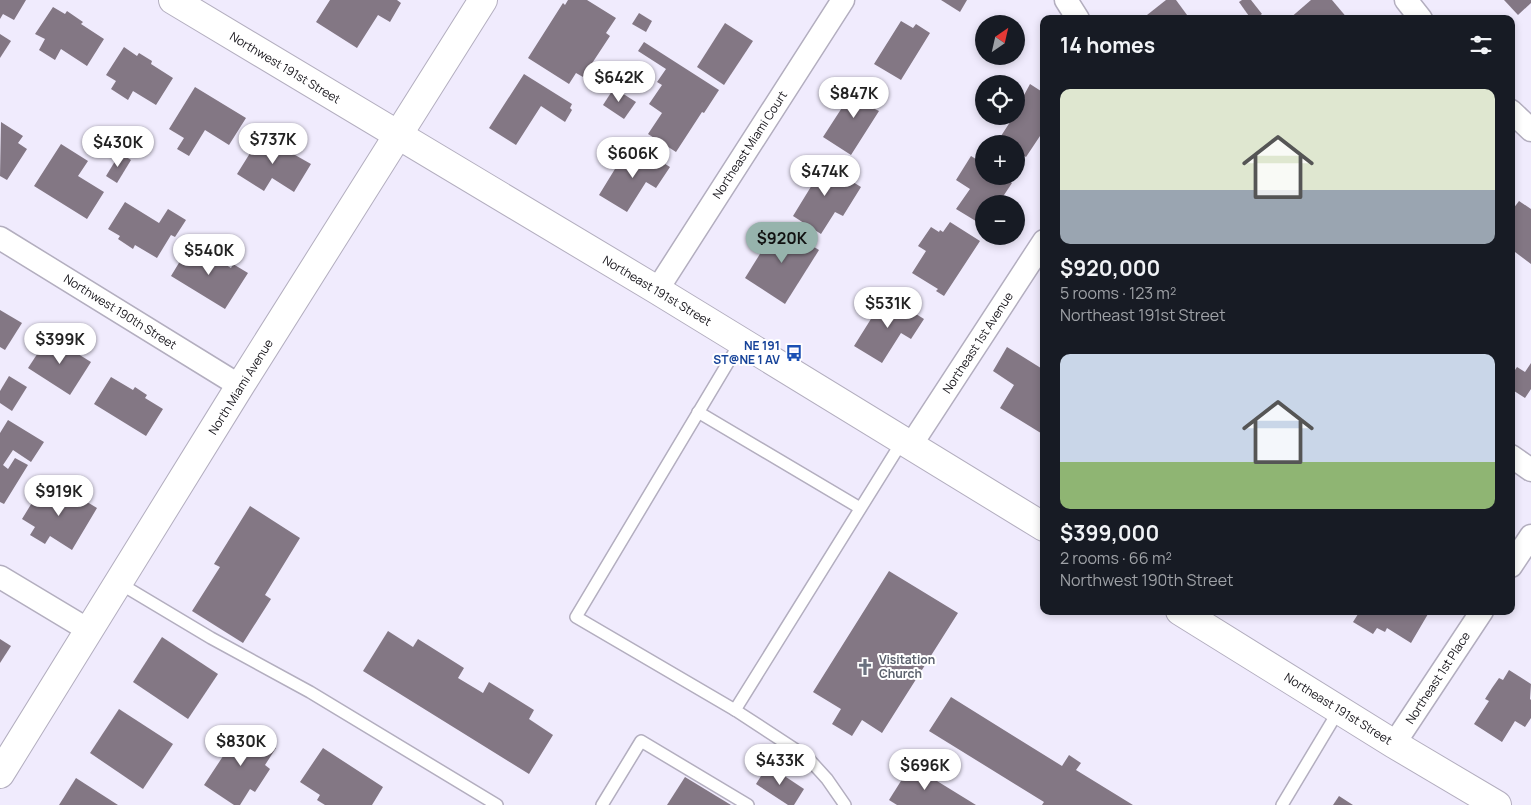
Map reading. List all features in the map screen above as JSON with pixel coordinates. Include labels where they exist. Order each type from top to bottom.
[{"type":"street","name":"Northwest 191st Street","points":[[174,0],[397,136]]},
{"type":"street","name":"North Miami Avenue","points":[[0,774],[120,583],[240,386],[483,0]]},
{"type":"street","name":"Northeast Miami Court","points":[[656,290],[843,0]]},
{"type":"street","points":[[1066,0],[1075,15]]},
{"type":"street","points":[[1406,0],[1418,15]]},
{"type":"street","points":[[1515,115],[1531,130]]},
{"type":"street","name":"Northeast 191st Street","points":[[397,136],[741,341],[1040,525]]},
{"type":"street","name":"Northwest 190th Street","points":[[0,238],[240,386]]},
{"type":"street","name":"Northeast 1st Avenue","points":[[907,442],[1040,247]]},
{"type":"street","points":[[1515,459],[1531,470]]},
{"type":"street","points":[[1515,560],[1531,536]]},
{"type":"street","points":[[0,577],[90,630]]},
{"type":"street","name":"Northeast 191st Street","points":[[1186,615],[1394,744],[1497,805]]},
{"type":"street","name":"Northeast 1st Place","points":[[1394,744],[1479,615]]},
{"type":"lane","points":[[741,341],[576,617],[735,710],[807,757],[827,779],[845,805]]},
{"type":"lane","points":[[698,412],[860,508]]},
{"type":"lane","points":[[735,710],[860,508],[907,442]]},
{"type":"lane","points":[[120,583],[211,638],[310,692],[497,805]]},
{"type":"lane","points":[[1282,805],[1339,710]]},
{"type":"lane","points":[[602,805],[641,741],[748,805]]},
{"type":"building","points":[[0,0],[26,0],[14,20],[3,14],[0,19]]},
{"type":"building","points":[[330,0],[397,0],[401,3],[390,22],[378,15],[357,48],[316,22]]},
{"type":"building","points":[[568,0],[587,0],[616,18],[606,33],[610,36],[583,77],[576,73],[569,84],[528,58],[563,3],[565,5]]},
{"type":"building","points":[[941,0],[967,0],[960,12]]},
{"type":"building","points":[[1166,0],[1176,0],[1187,15],[1147,15]]},
{"type":"building","points":[[1251,0],[1262,14],[1248,15],[1239,2]]},
{"type":"building","points":[[1311,0],[1332,0],[1345,15],[1294,15]]},
{"type":"building","points":[[1504,0],[1531,0],[1531,3],[1518,15]]},
{"type":"building","points":[[53,7],[65,14],[67,11],[83,22],[81,24],[104,39],[87,66],[61,49],[55,60],[39,50],[45,39],[35,34]]},
{"type":"building","points":[[639,13],[652,21],[646,32],[632,24]]},
{"type":"building","points":[[901,21],[913,28],[916,24],[930,33],[901,80],[874,64]]},
{"type":"building","points":[[725,23],[753,41],[724,85],[697,67]]},
{"type":"building","points":[[0,34],[11,41],[0,58]]},
{"type":"building","points":[[644,42],[719,90],[676,152],[648,134],[662,113],[649,104],[662,85],[657,82],[666,69],[638,51]]},
{"type":"building","points":[[124,47],[137,56],[139,53],[152,61],[151,64],[173,78],[156,105],[133,91],[128,100],[111,89],[116,81],[106,75]]},
{"type":"building","points":[[524,74],[572,104],[570,108],[572,110],[565,122],[541,106],[516,145],[489,128]]},
{"type":"building","points":[[858,83],[882,98],[875,109],[879,111],[851,155],[823,137]]},
{"type":"building","points":[[1030,84],[1040,90],[1040,136],[1026,157],[1025,135],[1002,135],[1008,125],[1025,125],[1025,93]]},
{"type":"building","points":[[195,87],[246,118],[229,145],[205,130],[189,156],[177,149],[184,138],[169,129]]},
{"type":"building","points":[[614,88],[636,102],[624,119],[603,105]]},
{"type":"building","points":[[1,122],[23,136],[18,143],[27,149],[7,180],[0,176]]},
{"type":"building","points":[[262,134],[275,143],[277,140],[290,148],[288,151],[311,164],[294,192],[272,178],[264,191],[237,174]]},
{"type":"building","points":[[61,144],[88,161],[78,176],[104,192],[87,219],[34,186]]},
{"type":"building","points":[[626,151],[644,162],[649,154],[670,167],[656,188],[646,182],[627,212],[599,195]]},
{"type":"building","points":[[120,153],[131,160],[117,183],[106,176]]},
{"type":"building","points":[[971,156],[975,158],[975,185],[1011,185],[1004,195],[975,195],[975,221],[956,209],[970,189],[956,180]]},
{"type":"building","points":[[816,159],[861,187],[843,216],[835,212],[821,234],[793,216],[812,185],[803,179]]},
{"type":"building","points":[[1519,201],[1531,209],[1531,264],[1515,252],[1515,206]]},
{"type":"building","points":[[125,202],[159,223],[168,209],[186,220],[175,237],[171,235],[157,258],[135,245],[133,249],[118,239],[120,236],[108,229]]},
{"type":"building","points":[[950,222],[975,238],[975,245],[977,245],[944,296],[936,291],[938,289],[912,273],[926,251],[918,246],[931,227],[939,232],[940,230],[943,232]]},
{"type":"building","points":[[778,225],[819,250],[785,304],[745,278]]},
{"type":"building","points":[[191,243],[231,268],[233,264],[248,273],[225,309],[171,276]]},
{"type":"building","points":[[886,295],[924,319],[911,339],[901,333],[882,363],[854,346]]},
{"type":"building","points":[[0,310],[22,323],[5,350],[0,347]]},
{"type":"building","points":[[49,336],[91,362],[70,395],[28,368]]},
{"type":"building","points":[[1007,347],[1040,368],[1040,433],[1000,408],[1014,385],[993,371]]},
{"type":"building","points":[[1531,363],[1531,389],[1525,398],[1515,392],[1515,370],[1517,367],[1525,372]]},
{"type":"building","points":[[9,376],[27,387],[12,411],[0,403],[0,391]]},
{"type":"building","points":[[111,377],[133,390],[135,387],[147,395],[145,398],[163,409],[146,436],[94,404]]},
{"type":"building","points":[[8,420],[44,442],[31,462],[13,450],[3,465],[8,469],[15,458],[28,465],[4,504],[0,502],[0,433]]},
{"type":"building","points":[[59,485],[97,508],[72,550],[50,536],[45,544],[30,535],[35,527],[22,519],[41,488],[54,495]]},
{"type":"building","points":[[250,506],[300,538],[265,595],[271,599],[243,643],[192,611],[220,567],[214,564]]},
{"type":"building","points":[[889,571],[958,613],[882,733],[862,720],[852,736],[832,724],[841,709],[813,692]]},
{"type":"building","points":[[1357,615],[1427,615],[1411,643],[1387,628],[1385,632],[1377,628],[1373,634],[1353,622]]},
{"type":"building","points":[[388,631],[413,647],[418,639],[464,668],[458,678],[483,693],[489,682],[534,710],[529,719],[553,735],[529,774],[363,671]]},
{"type":"building","points":[[162,637],[218,674],[188,719],[133,682]]},
{"type":"building","points":[[0,639],[11,646],[0,663]]},
{"type":"building","points":[[1509,670],[1531,684],[1531,718],[1525,727],[1515,721],[1502,742],[1474,724],[1489,701],[1485,699],[1492,688],[1499,678],[1503,680]]},
{"type":"building","points":[[951,697],[1062,766],[1069,755],[1081,763],[1076,770],[1133,805],[1042,805],[1044,802],[929,731]]},
{"type":"building","points":[[119,709],[173,744],[143,789],[90,753]]},
{"type":"building","points":[[243,726],[276,748],[265,765],[270,769],[255,792],[250,789],[240,805],[234,805],[204,785]]},
{"type":"building","points":[[323,748],[383,787],[372,805],[325,805],[317,800],[320,795],[300,782]]},
{"type":"building","points":[[768,765],[804,789],[794,805],[788,805],[756,784]]},
{"type":"building","points":[[911,765],[976,805],[897,805],[889,800]]},
{"type":"building","points":[[685,777],[731,805],[667,805]]},
{"type":"building","points":[[76,778],[118,805],[59,805]]},
{"type":"building","points":[[1339,796],[1353,805],[1333,805]]},
{"type":"place","name":"NE 191 ST@NE 1 AV","points":[[794,353]]},
{"type":"place","name":"Visitation Church","points":[[865,667]]}]
